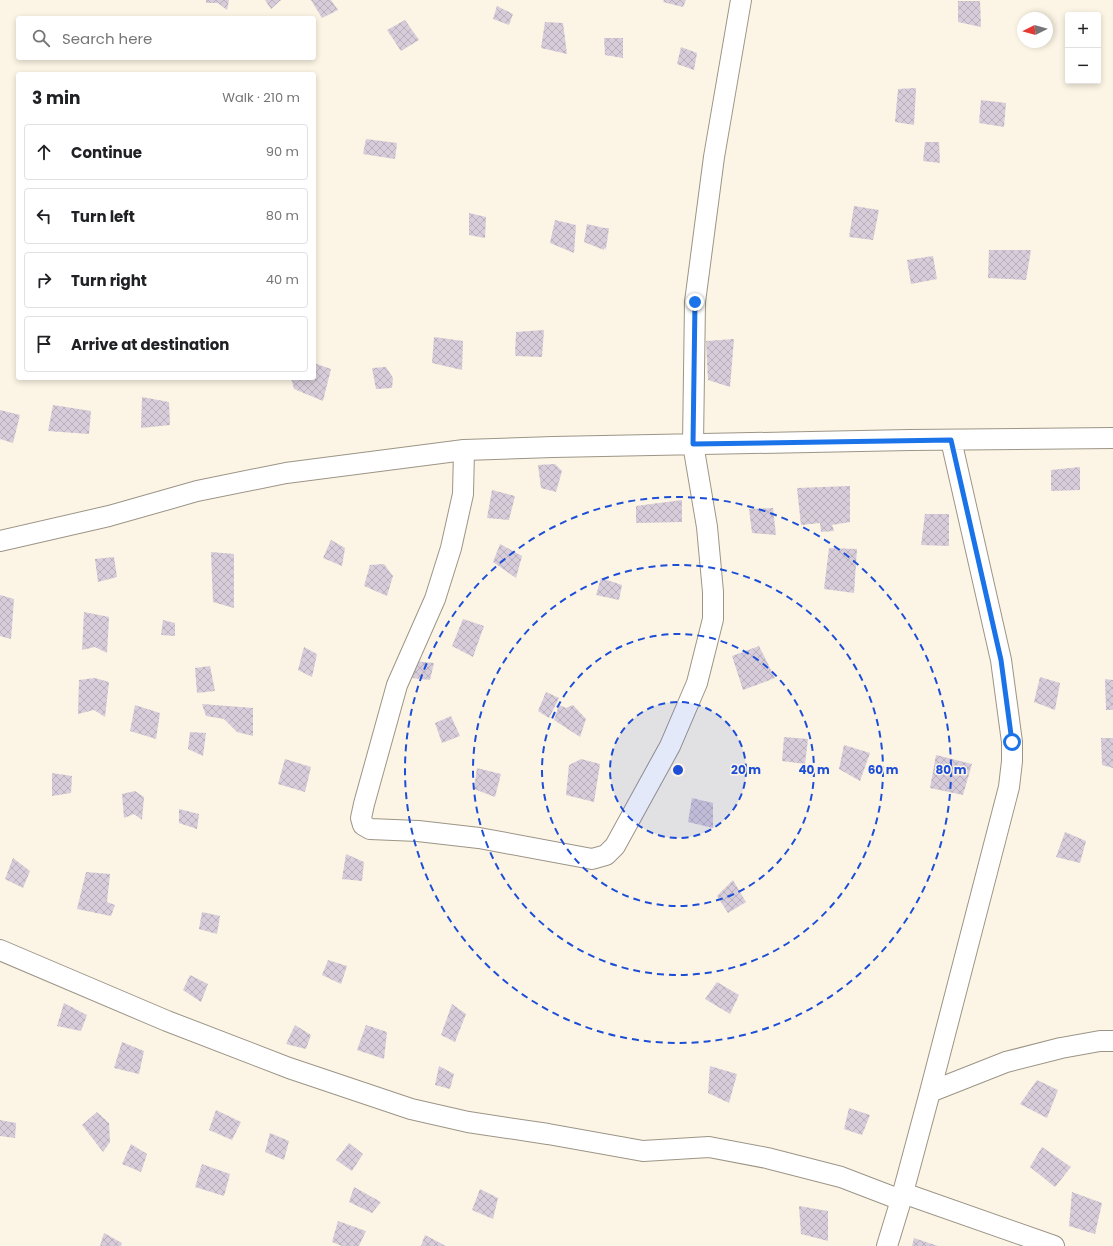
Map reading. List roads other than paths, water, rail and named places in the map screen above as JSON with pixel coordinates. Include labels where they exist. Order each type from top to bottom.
[{"type":"street","points":[[464,450],[463,494],[451,548],[435,599],[397,685],[361,818],[364,825],[370,829],[418,831],[479,838],[592,859],[606,855],[615,846],[670,746],[697,683],[713,619],[713,592],[707,527],[693,444],[695,302],[714,157],[741,0]]},
{"type":"street","points":[[0,541],[109,516],[197,491],[286,473],[464,450],[553,446],[1113,438]]},
{"type":"street","points":[[887,1246],[902,1197],[930,1092],[1009,787],[1012,761],[1012,742],[1001,660],[951,440]]},
{"type":"street","points":[[0,950],[168,1021],[282,1065],[411,1109],[468,1122],[548,1134],[643,1151],[709,1147],[760,1157],[841,1177],[1054,1246]]},
{"type":"street","points":[[930,1092],[1006,1062],[1061,1048],[1100,1041],[1113,1041]]}]
